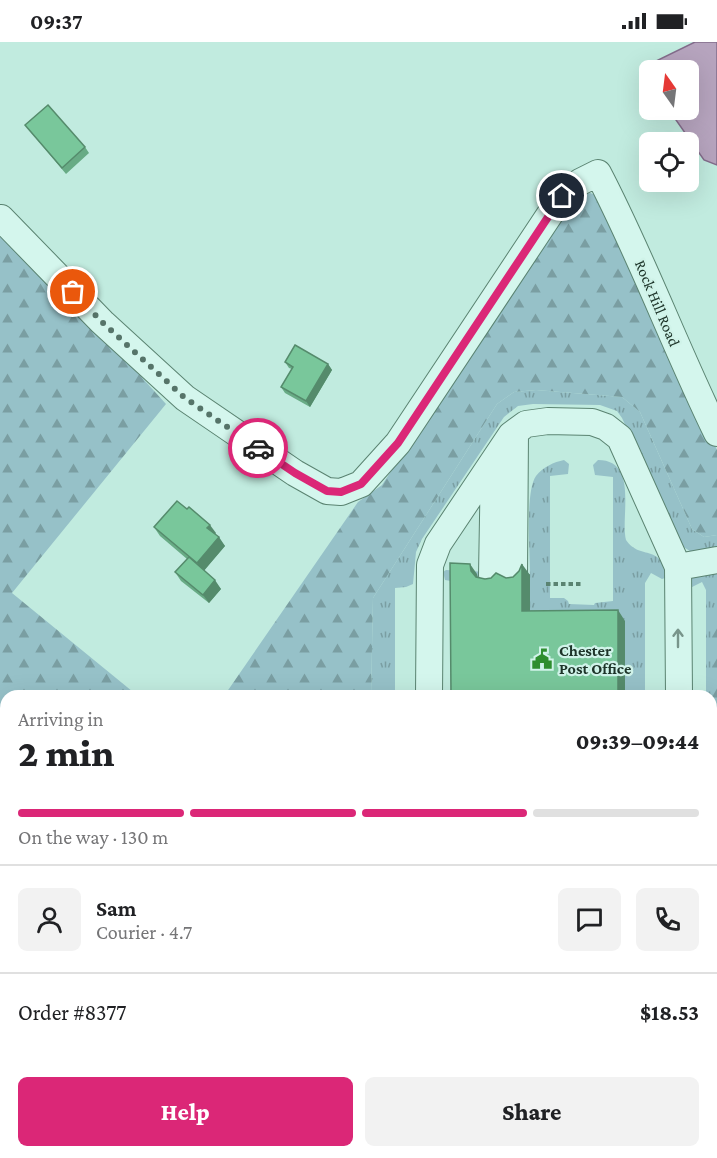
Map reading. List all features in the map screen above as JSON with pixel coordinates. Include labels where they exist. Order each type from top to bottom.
[{"type":"street","name":"Rock Hill Road","points":[[1,218],[102,322],[185,398],[295,473],[327,491],[341,492],[361,484],[398,443],[562,196],[580,182],[598,173],[624,222],[690,378],[717,433]]},
{"type":"street","points":[[429,690],[430,565],[438,544],[511,435],[526,424],[548,421],[592,422],[606,427],[620,438],[678,567],[679,690]]},
{"type":"street","points":[[494,461],[503,575],[515,432]]},
{"type":"street","points":[[678,567],[717,560]]},
{"type":"path","points":[[546,584],[582,584]]},
{"type":"green space","points":[[590,193],[599,196],[717,450],[717,535],[704,537],[692,529],[640,412],[622,397],[536,390],[514,392],[497,404],[373,598],[371,690],[228,690],[358,502],[382,485],[564,206],[576,196]]},
{"type":"green space","points":[[0,222],[166,404],[12,593],[131,690],[0,690]]},
{"type":"green space","points":[[536,390],[622,397],[640,412],[692,529],[704,537],[717,535],[717,553],[693,553],[682,546],[617,411],[600,405],[533,404],[518,406],[504,417],[422,539],[416,552],[413,584],[395,588],[395,690],[371,690],[373,598],[497,404],[514,392]]},
{"type":"green space","points":[[564,460],[569,464],[568,474],[550,476],[550,598],[564,598],[569,604],[594,605],[613,601],[613,477],[595,475],[593,465],[598,460],[611,462],[619,469],[623,479],[626,540],[638,550],[656,556],[664,567],[665,578],[662,579],[651,573],[645,583],[645,690],[457,690],[457,582],[445,580],[443,572],[446,570],[530,574],[530,495],[536,476],[553,464]]},
{"type":"green space","points":[[717,570],[717,690],[706,690],[706,590],[702,582],[688,589],[687,582],[696,575]]},
{"type":"green space","points":[[717,608],[717,690],[712,690],[712,622]]},
{"type":"shaded area","points":[[695,42],[717,42],[717,165],[704,160],[699,153],[699,132],[684,132],[676,120],[699,120],[699,60],[658,60]]},
{"type":"building","points":[[48,105],[85,147],[62,168],[25,125]]},
{"type":"building","points":[[295,345],[328,364],[306,401],[281,387],[293,367],[285,362]]},
{"type":"building","points":[[177,501],[187,509],[189,507],[210,525],[207,528],[219,537],[197,563],[154,527]]},
{"type":"building","points":[[189,557],[215,580],[203,595],[175,572]]},
{"type":"building","name":"Chester Post Office","points":[[450,563],[470,564],[471,571],[476,577],[485,579],[491,578],[496,573],[506,578],[513,577],[522,564],[522,611],[618,610],[618,690],[451,690]]},
{"type":"way so far","points":[[73,292],[102,322],[185,398],[258,448]]},
{"type":"place","name":"Chester Post Office","points":[[542,659]]},
{"type":"route","points":[[258,448],[327,491],[341,492],[361,484],[398,443],[562,196]]}]
